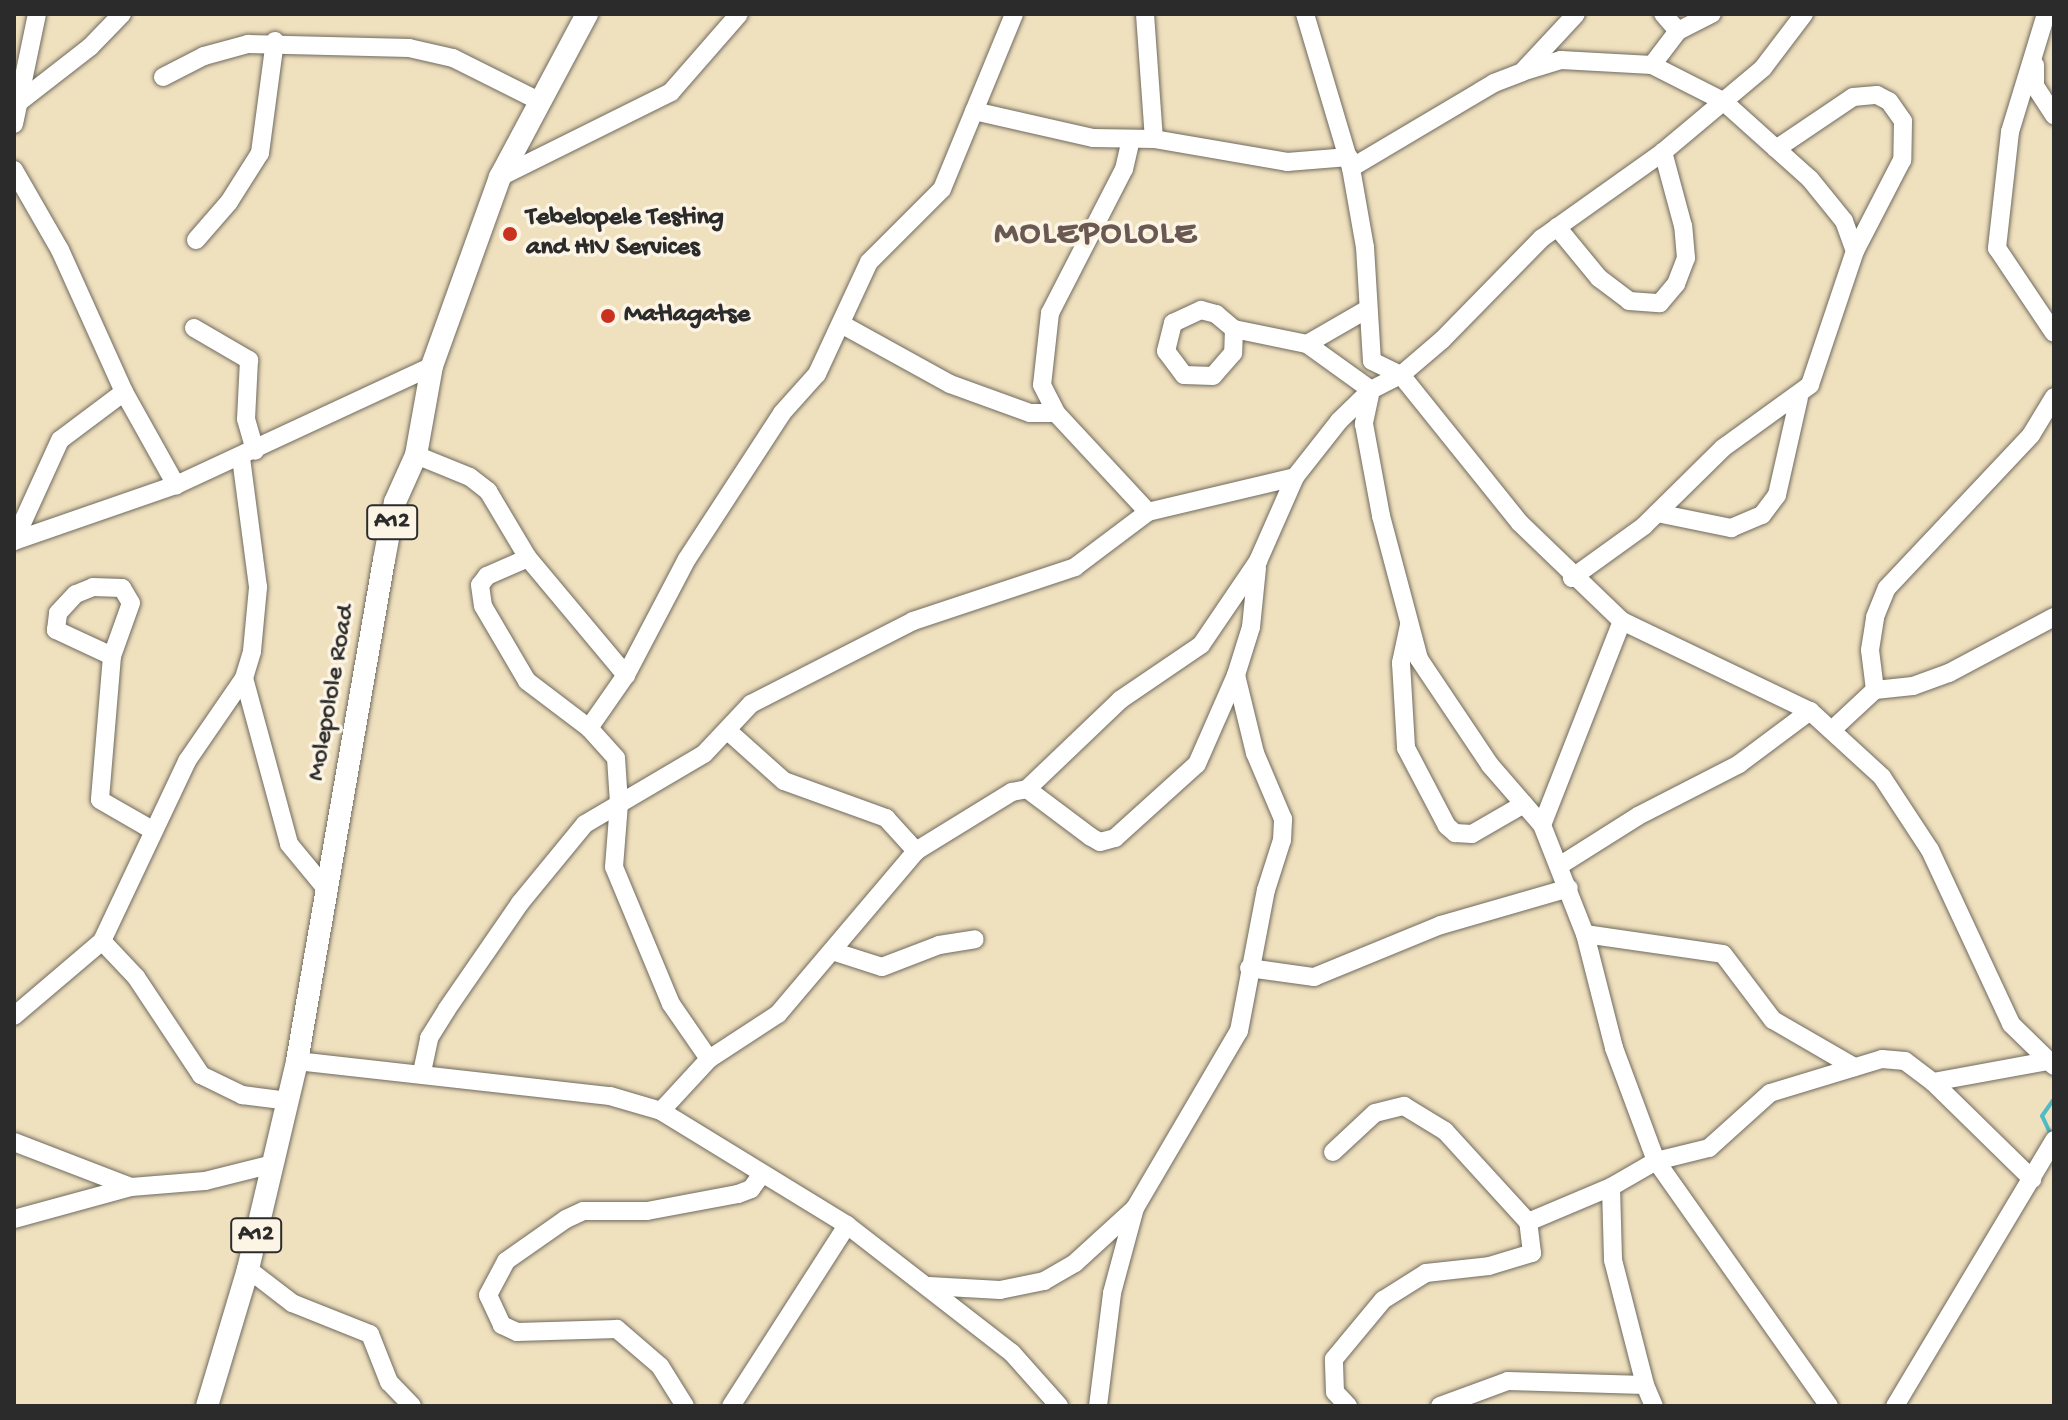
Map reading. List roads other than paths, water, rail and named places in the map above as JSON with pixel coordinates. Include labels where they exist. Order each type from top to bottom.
[{"type":"main road","name":"Molepolole Road","points":[[207,1406],[248,1269],[297,1061],[395,502],[416,455],[432,366],[500,177],[587,14]]},
{"type":"street","points":[[14,124],[37,14]]},
{"type":"street","points":[[18,103],[90,47],[122,14]]},
{"type":"street","points":[[500,177],[671,92],[739,14]]},
{"type":"street","points":[[589,728],[626,675],[687,559],[782,413],[817,374],[843,325],[869,262],[942,189],[1014,14]]},
{"type":"street","points":[[1145,14],[1154,139]]},
{"type":"street","points":[[1305,14],[1350,162],[1365,247],[1366,310],[1372,361],[1401,375],[1520,523],[1572,578],[1622,621],[1810,711],[1882,777],[1913,820],[2011,1024],[2050,1064]]},
{"type":"street","points":[[1522,72],[1576,14]]},
{"type":"street","points":[[1663,14],[1678,31]]},
{"type":"street","points":[[1652,65],[1678,31],[1712,14]]},
{"type":"street","points":[[661,1111],[709,1059],[778,1014],[916,851],[1012,792],[1027,789],[1120,700],[1201,645],[1258,561],[1295,477],[1371,390],[1401,375],[1557,227],[1663,152],[1763,68],[1804,14]]},
{"type":"street","points":[[2046,14],[2010,132],[1997,248],[2054,333]]},
{"type":"street","points":[[163,77],[204,56],[275,41],[431,50],[539,101]]},
{"type":"street","points":[[196,240],[229,202],[260,153],[275,41]]},
{"type":"street","points":[[2035,54],[2035,86],[2054,115]]},
{"type":"street","points":[[974,111],[1093,138],[1154,139],[1287,162],[1350,162],[1494,83],[1522,72],[1561,60],[1652,65],[1723,101],[1776,149],[1832,202],[1855,251]]},
{"type":"street","points":[[1572,578],[1657,513],[1723,448],[1799,397],[1818,373],[1855,251],[1902,160],[1903,121],[1877,95],[1853,97],[1776,149]]},
{"type":"street","points":[[1131,139],[1124,169],[1050,313],[1042,385],[1056,413],[1148,512]]},
{"type":"street","points":[[1557,227],[1599,278],[1629,301],[1660,303],[1676,284],[1686,258],[1683,226],[1663,152]]},
{"type":"street","points":[[14,170],[60,250],[124,392],[176,485]]},
{"type":"street","points":[[1307,344],[1366,310]]},
{"type":"street","points":[[843,325],[950,384],[1030,413],[1056,413]]},
{"type":"street","points":[[14,1016],[102,941],[206,729],[244,678],[255,639],[258,587],[245,409],[249,360],[194,328]]},
{"type":"street","points":[[1234,329],[1307,344],[1371,390]]},
{"type":"street","points":[[14,541],[176,485],[248,455],[432,366]]},
{"type":"street","points":[[1371,390],[1364,424],[1409,625],[1431,681],[1542,825],[1585,934],[1620,1069],[1656,1161],[1829,1406]]},
{"type":"street","points":[[14,541],[60,440],[124,392]]},
{"type":"street","points":[[1657,513],[1731,528],[1762,515],[1777,495],[1799,397]]},
{"type":"street","points":[[1875,690],[1870,650],[1875,617],[1887,588],[2031,435],[2054,397]]},
{"type":"street","points":[[416,455],[488,491],[528,558],[626,675]]},
{"type":"street","points":[[422,1072],[429,1038],[520,903],[585,824],[704,754],[763,696],[913,621],[1075,567],[1148,512],[1295,477]]},
{"type":"street","points":[[528,558],[487,576],[480,585],[483,606],[527,681],[589,728],[616,758],[619,803],[614,867],[671,1004],[709,1059]]},
{"type":"street","points":[[1027,789],[1100,842],[1115,838],[1197,764],[1236,675],[1251,627],[1258,561]]},
{"type":"street","points":[[112,656],[56,630],[58,613],[76,594],[112,585],[128,596],[130,613],[112,656],[100,800],[154,831]]},
{"type":"street","points":[[1833,729],[1875,690],[1913,686],[1949,673],[2054,617]]},
{"type":"street","points":[[1542,825],[1622,621]]},
{"type":"street","points":[[1409,625],[1401,663],[1406,748],[1447,826],[1455,833],[1472,834],[1524,804]]},
{"type":"street","points":[[929,1286],[1000,1290],[1044,1281],[1075,1263],[1135,1208],[1229,1054],[1239,1031],[1249,968],[1283,819],[1255,753],[1236,675]]},
{"type":"street","points":[[244,678],[289,844],[327,890]]},
{"type":"street","points":[[1559,866],[1638,816],[1739,764],[1810,711]]},
{"type":"street","points":[[728,731],[784,781],[886,818],[916,851]]},
{"type":"street","points":[[1249,968],[1314,977],[1441,925],[1569,888]]},
{"type":"street","points":[[1585,934],[1723,954],[1773,1020],[1854,1067]]},
{"type":"street","points":[[832,951],[882,967],[939,945],[975,939]]},
{"type":"street","points":[[102,941],[136,977],[201,1075],[242,1095],[288,1101]]},
{"type":"street","points":[[1528,1222],[1611,1187],[1656,1161],[1709,1148],[1770,1093],[1894,1058],[1933,1082],[2032,1179]]},
{"type":"street","points":[[297,1061],[422,1072],[610,1096],[661,1111],[847,1225],[1012,1353],[1059,1406]]},
{"type":"street","points":[[1933,1082],[2050,1064]]},
{"type":"street","points":[[1333,1152],[1375,1113],[1404,1106],[1445,1131],[1528,1222],[1532,1253],[1489,1266],[1426,1273],[1383,1300],[1334,1359],[1335,1392],[1348,1406]]},
{"type":"street","points":[[1895,1406],[2054,1140]]},
{"type":"street","points":[[14,1142],[131,1187]]},
{"type":"street","points":[[14,1219],[131,1187],[205,1181],[273,1164]]},
{"type":"street","points":[[685,1406],[660,1366],[617,1329],[517,1332],[502,1325],[488,1295],[506,1261],[566,1219],[583,1211],[647,1211],[738,1194],[751,1189],[762,1174]]},
{"type":"street","points":[[1611,1187],[1613,1260],[1645,1385],[1654,1406]]},
{"type":"street","points":[[1098,1406],[1112,1293],[1135,1208]]},
{"type":"street","points":[[732,1406],[847,1225]]},
{"type":"street","points":[[248,1269],[292,1303],[370,1334],[389,1382],[412,1406]]},
{"type":"street","points":[[1440,1406],[1508,1381],[1645,1385]]},
{"type":"waterway","points":[[2051,1135],[2042,1116],[2054,1099]]},
{"type":"place","name":"Tebelopele Testing and HIV Services","points":[[510,234]]},
{"type":"place","name":"Matlagatse","points":[[608,316]]},
{"type":"district","name":"MOLEPOLOLE","points":[[1096,236]]}]
